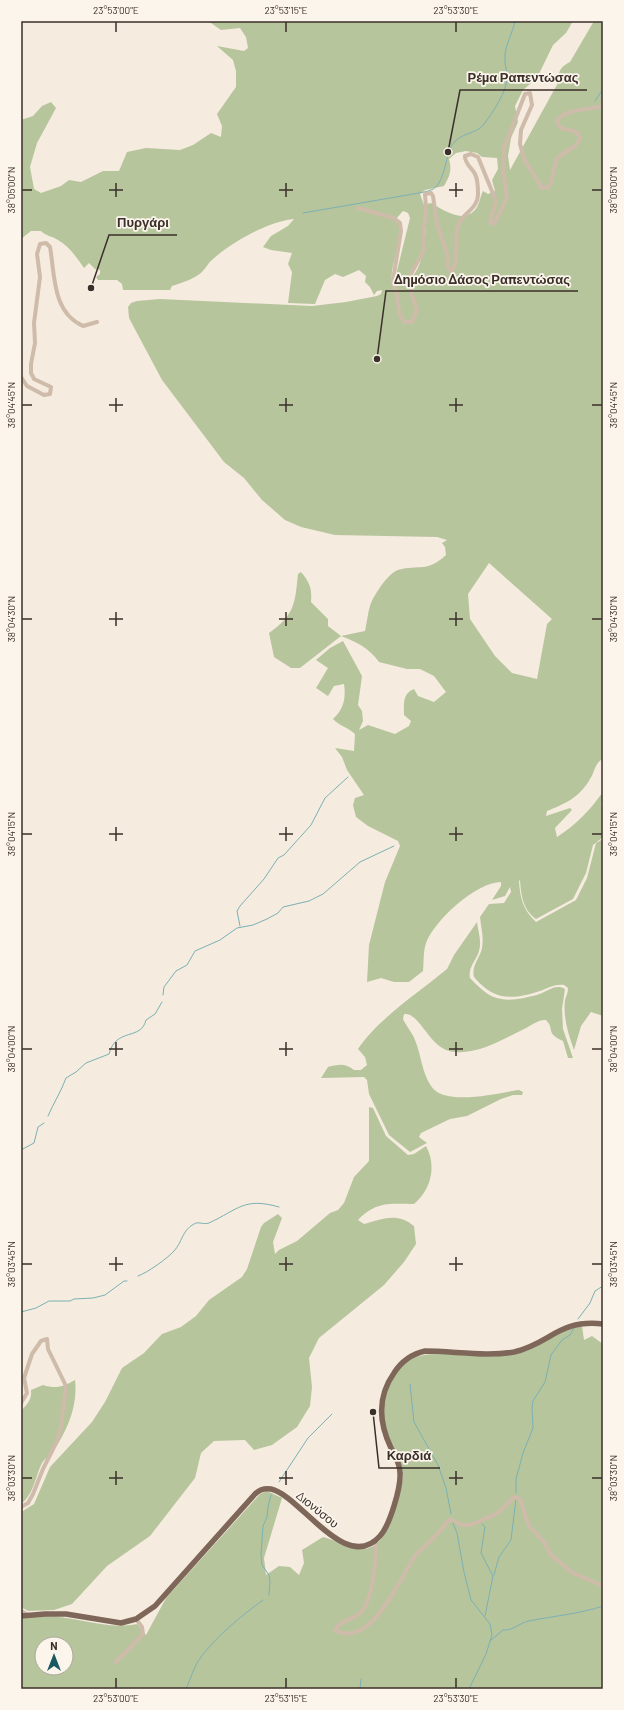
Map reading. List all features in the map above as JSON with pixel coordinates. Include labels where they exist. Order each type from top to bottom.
[{"type":"main road","points":[[376,1540],[387,1526],[400,1474],[398,1460],[383,1427],[382,1401],[389,1380],[404,1362],[416,1354],[425,1351],[511,1352],[525,1348],[553,1333],[574,1325],[603,1324]]},
{"type":"main road","name":"Διονύσου","points":[[21,1616],[73,1615],[121,1623],[136,1620],[155,1606],[201,1552],[260,1490],[269,1489],[278,1492],[321,1527],[342,1541],[362,1546],[370,1544],[376,1540]]},
{"type":"street","points":[[358,208],[394,218],[400,223],[401,231],[393,280],[400,317],[404,322],[412,322],[417,310],[412,295],[410,276],[424,250],[423,237],[426,208],[425,194],[431,193],[433,196],[437,224],[448,256],[448,268],[452,271],[455,264],[458,225],[463,217],[476,205],[478,195],[476,178],[473,170],[466,162],[465,156],[471,154],[478,157],[493,193],[496,205],[490,222],[494,224],[506,198],[503,170],[504,148],[525,94],[528,92],[530,93],[532,101],[520,137],[522,155],[542,188],[548,187],[550,184],[558,158],[576,145],[580,140],[577,132],[561,128],[556,122],[557,120],[567,113],[603,106]]},
{"type":"street","points":[[21,377],[28,387],[44,395],[50,394],[51,387],[34,379],[31,370],[35,343],[34,323],[40,277],[37,254],[40,244],[46,243],[50,247],[56,290],[69,317],[83,326],[97,322]]},
{"type":"street","points":[[21,1403],[27,1393],[24,1378],[30,1359],[41,1341],[46,1339],[48,1349],[66,1386],[59,1436],[31,1498],[28,1503],[21,1507]]},
{"type":"street","points":[[376,1540],[376,1560],[368,1598],[360,1613],[337,1626],[335,1630],[339,1632],[354,1632],[375,1619],[414,1558],[439,1533],[450,1519],[462,1525],[470,1525],[498,1513],[514,1497],[520,1499],[529,1526],[544,1542],[551,1555],[573,1573],[603,1586]]},
{"type":"street","points":[[21,1611],[28,1615]]},
{"type":"street","points":[[116,1662],[143,1634],[142,1627],[136,1620]]},
{"type":"green space","points":[[208,21],[573,21],[566,33],[553,45],[537,78],[523,90],[515,106],[518,122],[511,138],[508,156],[510,170],[559,81],[561,69],[570,62],[594,21],[603,21],[603,758],[596,766],[592,776],[582,791],[566,803],[547,811],[546,816],[570,808],[572,810],[555,828],[557,837],[582,817],[603,792],[603,799],[601,803],[603,812],[603,837],[593,845],[586,873],[573,899],[536,919],[525,907],[520,880],[519,881],[520,893],[525,908],[536,922],[576,900],[587,878],[596,843],[603,839],[603,1016],[591,1012],[581,1026],[574,1050],[565,1019],[565,1000],[568,988],[564,985],[554,986],[530,994],[512,997],[489,991],[474,977],[474,969],[483,944],[480,917],[489,904],[504,903],[511,892],[510,887],[505,896],[492,900],[501,886],[501,882],[480,888],[457,904],[447,914],[430,934],[426,943],[423,971],[409,982],[394,982],[381,978],[367,982],[369,945],[385,882],[400,846],[398,841],[368,826],[356,817],[353,805],[355,798],[364,795],[347,770],[342,757],[335,748],[354,751],[355,734],[333,719],[342,707],[345,694],[344,684],[334,686],[328,696],[316,688],[328,668],[316,660],[330,648],[343,641],[362,676],[358,705],[362,711],[363,721],[359,730],[368,725],[395,734],[409,726],[411,721],[404,715],[404,700],[410,691],[414,689],[418,696],[434,702],[446,692],[434,676],[420,669],[407,669],[379,662],[362,646],[341,636],[365,631],[371,603],[386,579],[398,570],[428,566],[439,561],[446,555],[445,547],[442,543],[447,540],[437,537],[335,535],[301,527],[285,520],[262,500],[244,478],[224,462],[162,380],[129,318],[128,307],[131,303],[137,301],[160,299],[312,306],[346,302],[377,296],[381,294],[382,290],[377,291],[374,295],[370,287],[365,282],[366,276],[359,270],[343,277],[335,274],[325,280],[315,304],[288,303],[292,272],[288,264],[292,253],[271,250],[263,247],[271,236],[288,226],[294,219],[262,228],[239,240],[220,253],[199,274],[172,286],[170,290],[123,290],[122,284],[117,280],[98,280],[96,277],[100,274],[100,270],[95,269],[89,263],[84,268],[66,246],[41,231],[31,231],[21,239],[21,120],[33,116],[42,106],[51,102],[56,108],[37,143],[30,167],[34,189],[41,193],[61,186],[69,180],[81,182],[103,171],[119,171],[127,152],[146,148],[180,150],[193,145],[211,133],[221,137],[222,126],[217,114],[236,87],[236,71],[233,60],[217,46],[244,51],[248,48],[246,37],[240,28],[221,30]],"holes":[[[466,151],[477,153],[482,157],[497,158],[498,169],[492,180],[495,191],[488,194],[483,191],[476,209],[464,216],[452,214],[431,203],[427,204],[422,256],[415,274],[409,279],[422,250],[425,208],[420,194],[425,190],[444,186],[450,173],[449,159],[456,153]],[[403,211],[408,213],[410,218],[393,287],[393,265],[400,232],[400,224],[395,220]],[[489,563],[552,619],[547,624],[537,679],[512,673],[495,656],[470,619],[468,594]]]},
{"type":"green space","points":[[301,572],[310,586],[311,602],[328,619],[328,626],[341,636],[300,668],[291,668],[274,657],[269,633],[289,614],[296,593],[298,574]]},
{"type":"green space","points":[[477,922],[480,947],[478,955],[471,967],[470,978],[488,994],[507,1000],[538,995],[556,987],[565,989],[562,1009],[563,1029],[573,1058],[568,1058],[563,1041],[554,1036],[549,1023],[546,1020],[538,1022],[482,1048],[473,1051],[455,1052],[446,1050],[438,1045],[415,1019],[410,1015],[404,1014],[403,1019],[415,1040],[428,1081],[438,1092],[448,1096],[472,1097],[519,1090],[523,1092],[522,1095],[513,1095],[501,1099],[467,1116],[450,1119],[421,1133],[419,1137],[427,1143],[410,1152],[389,1135],[369,1094],[367,1080],[364,1077],[321,1078],[328,1067],[335,1065],[348,1066],[354,1070],[361,1070],[367,1065],[365,1057],[358,1049],[388,1016],[447,969],[454,955]]},
{"type":"green space","points":[[369,1107],[373,1108],[386,1136],[408,1155],[414,1154],[426,1146],[432,1169],[425,1192],[414,1204],[390,1204],[377,1207],[371,1209],[358,1220],[364,1224],[390,1218],[402,1219],[414,1226],[416,1244],[404,1262],[384,1285],[319,1338],[309,1358],[312,1387],[310,1406],[297,1427],[272,1445],[254,1450],[245,1440],[214,1441],[201,1453],[195,1478],[150,1536],[107,1566],[72,1604],[54,1610],[28,1611],[21,1607],[21,1512],[34,1504],[50,1467],[92,1422],[105,1402],[122,1368],[144,1353],[162,1334],[181,1327],[196,1316],[209,1300],[242,1277],[247,1269],[261,1227],[264,1223],[278,1214],[282,1218],[273,1242],[275,1254],[279,1250],[297,1241],[330,1213],[338,1210],[344,1203],[354,1177],[369,1161]]},
{"type":"green space","points":[[582,1326],[584,1340],[592,1336],[603,1344],[603,1689],[21,1689],[21,1619],[36,1616],[51,1616],[108,1625],[122,1626],[137,1624],[146,1635],[166,1598],[260,1494],[267,1491],[282,1498],[264,1558],[266,1575],[279,1566],[290,1567],[299,1575],[304,1563],[302,1550],[323,1537],[358,1549],[371,1547],[378,1543],[388,1528],[403,1478],[401,1465],[388,1437],[384,1418],[385,1398],[397,1372],[409,1361],[424,1355],[447,1354],[502,1356],[531,1346],[572,1328]]},
{"type":"green space","points":[[75,1380],[75,1399],[68,1425],[54,1450],[42,1463],[32,1490],[21,1504],[21,1411],[30,1399],[31,1390],[43,1385],[59,1387]]},
{"type":"waterway","points":[[303,213],[425,192],[436,187],[442,176],[452,145],[459,138],[481,128],[499,102],[505,89],[507,77],[505,52],[515,21]]},
{"type":"waterway","points":[[595,101],[603,89]]},
{"type":"waterway","points":[[240,926],[237,911],[240,906],[264,879],[278,858],[284,855],[311,825],[325,798],[348,777]]},
{"type":"waterway","points":[[163,995],[164,987],[176,971],[187,965],[195,951],[220,940],[237,928],[253,925],[267,919],[278,913],[283,907],[309,901],[323,894],[360,862],[394,846]]},
{"type":"waterway","points":[[48,1116],[66,1078],[86,1063],[109,1054],[112,1046],[117,1040],[139,1030],[146,1020],[155,1014],[162,1002]]},
{"type":"waterway","points":[[21,1150],[34,1143],[38,1127],[44,1123]]},
{"type":"waterway","points":[[138,1276],[152,1269],[171,1254],[177,1248],[187,1230],[196,1223],[209,1223],[235,1209],[249,1204],[258,1203],[279,1207]]},
{"type":"waterway","points":[[21,1312],[36,1308],[49,1301],[70,1301],[74,1299],[93,1298],[105,1295],[124,1281],[127,1281]]},
{"type":"waterway","points":[[578,1319],[590,1303],[595,1291],[603,1286]]},
{"type":"waterway","points":[[516,1493],[516,1479],[523,1453],[533,1428],[533,1401],[545,1382],[551,1355],[562,1340],[570,1335],[574,1328]]},
{"type":"waterway","points":[[410,1384],[414,1422],[438,1465],[446,1488],[451,1514]]},
{"type":"waterway","points":[[279,1482],[308,1438],[332,1414]]},
{"type":"waterway","points":[[269,1595],[269,1575],[262,1565],[261,1555],[263,1526],[267,1517],[271,1495]]},
{"type":"waterway","points":[[494,1575],[499,1557],[511,1540],[516,1499]]},
{"type":"waterway","points":[[453,1523],[457,1533],[471,1600],[490,1624],[492,1635],[486,1654],[469,1689]]},
{"type":"waterway","points":[[482,1524],[485,1527],[481,1553],[493,1576],[485,1616]]},
{"type":"waterway","points":[[186,1689],[196,1664],[205,1652],[228,1628],[263,1600]]},
{"type":"waterway","points":[[490,1641],[503,1630],[510,1629],[525,1622],[575,1613],[603,1606]]},
{"type":"waterway","points":[[360,1689],[361,1679]]},
{"type":"place","name":"Ρέμα Ραπεντώσας","points":[[448,152]]},
{"type":"place","name":"Πυργάρι","points":[[91,288]]},
{"type":"place","name":"Δημόσιο Δάσος Ραπεντώσας","points":[[377,359]]},
{"type":"place","name":"Καρδιά","points":[[373,1412]]}]
